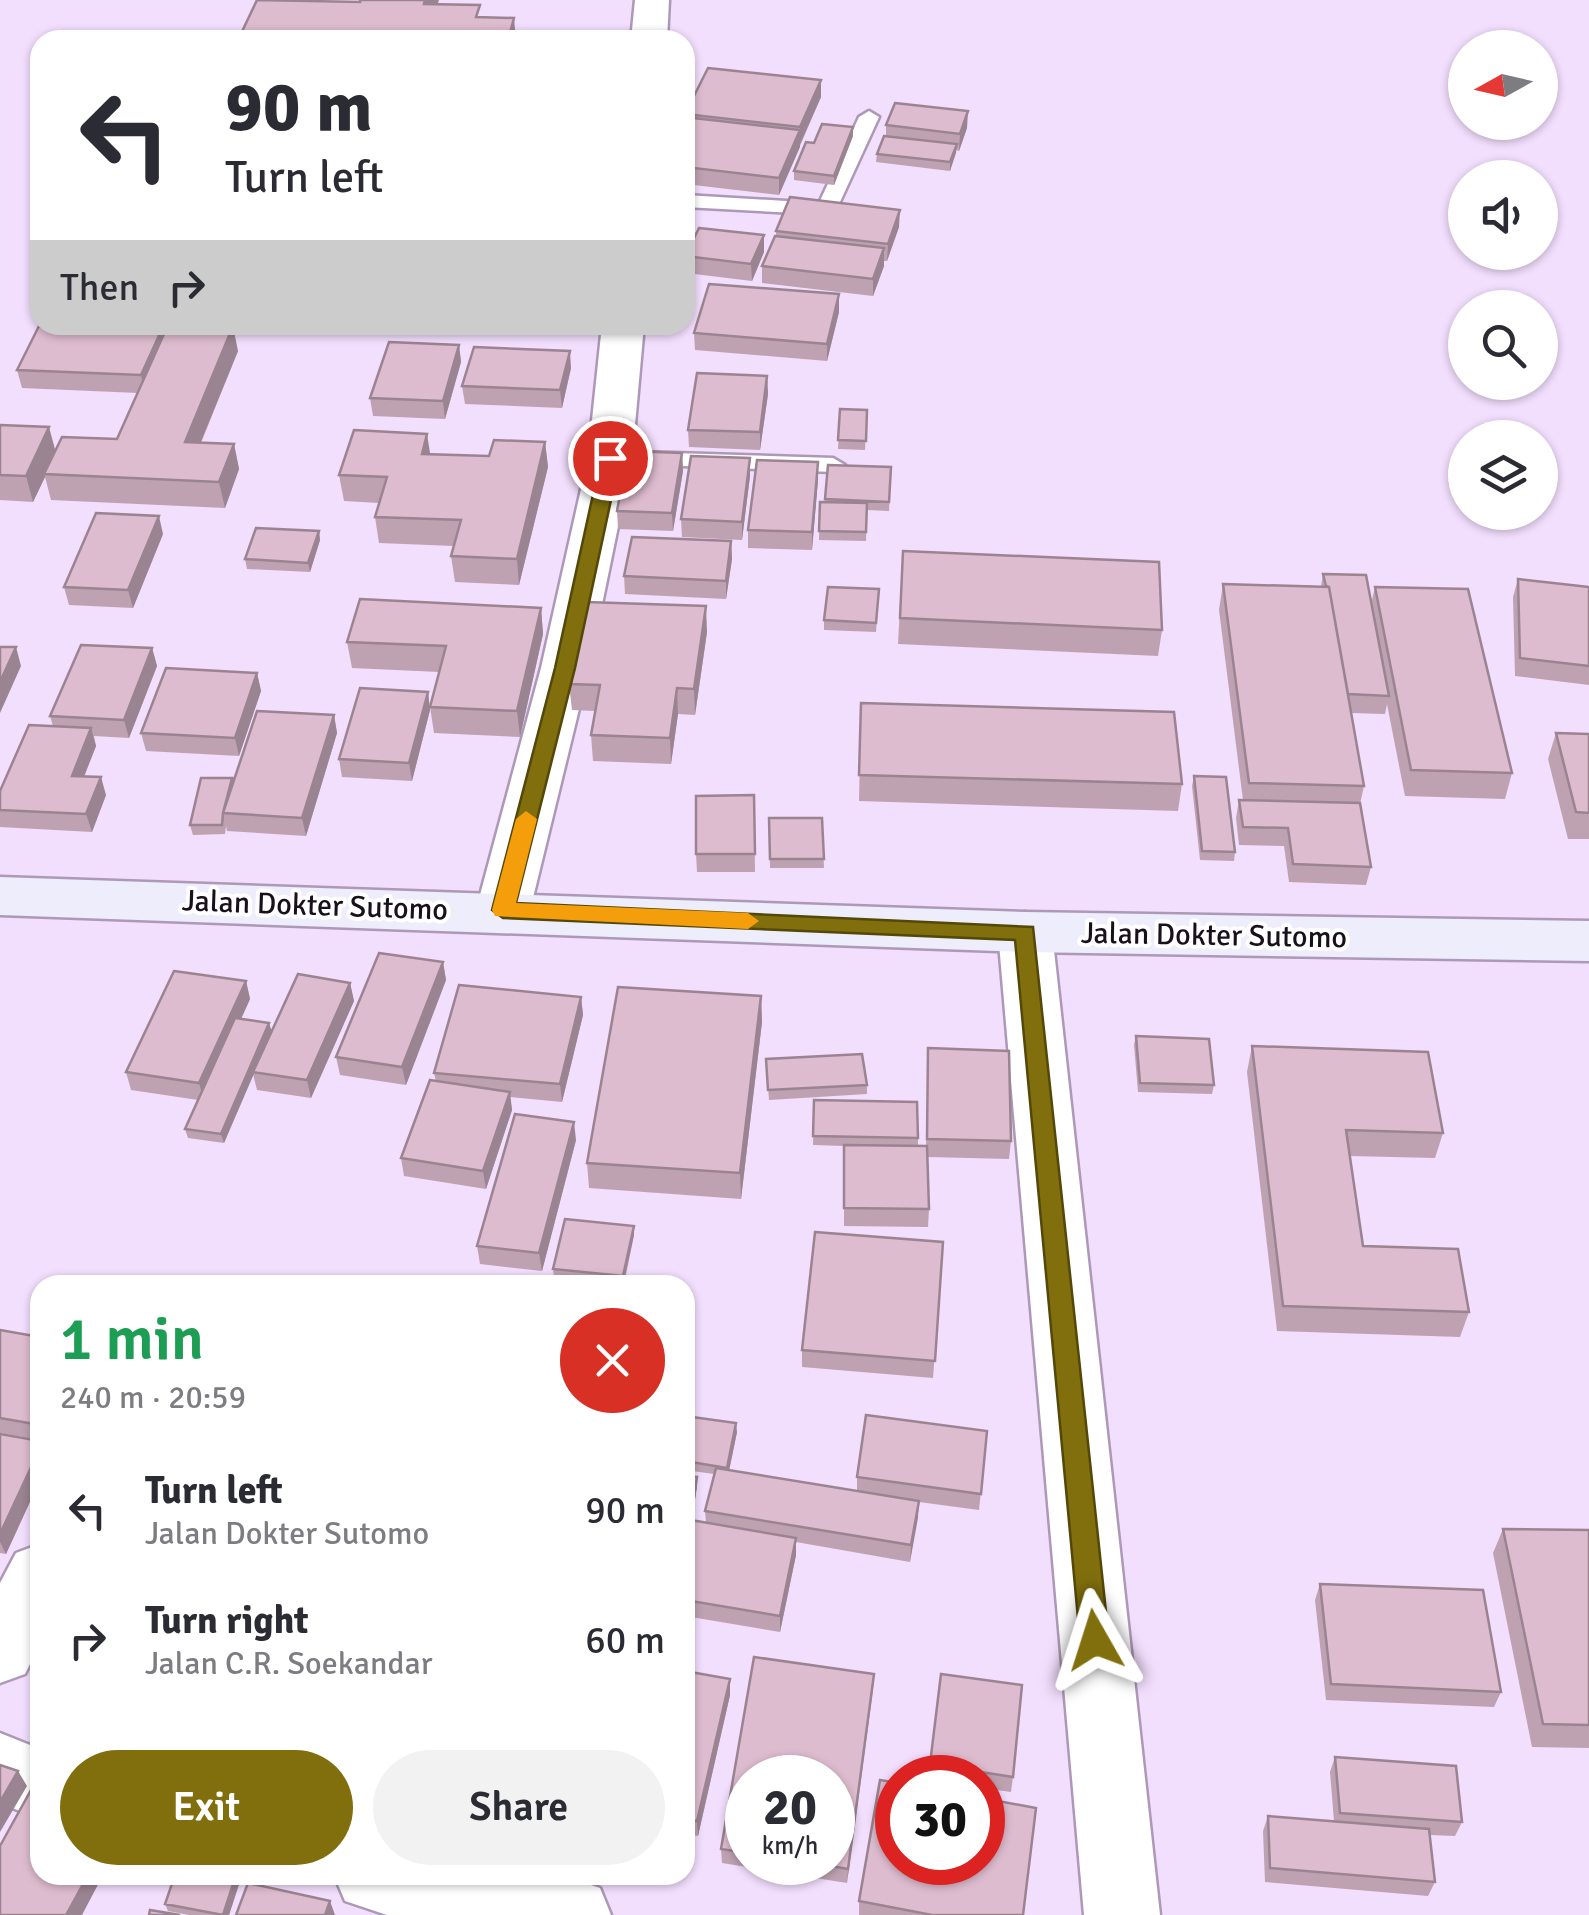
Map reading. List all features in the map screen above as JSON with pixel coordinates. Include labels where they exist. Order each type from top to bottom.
[{"type":"main road","name":"Jalan Dokter Sutomo","points":[[0,896],[503,910],[1025,932],[1589,942]]},
{"type":"street","points":[[650,30],[652,0]]},
{"type":"street","points":[[503,910],[565,668],[610,458],[622,335]]},
{"type":"street","points":[[1025,932],[1122,1915]]},
{"type":"street","points":[[0,1651],[30,1593]]},
{"type":"street","points":[[0,1768],[30,1780]]},
{"type":"street","points":[[422,1885],[574,1915]]},
{"type":"lane","points":[[695,202],[826,210],[869,118]]},
{"type":"lane","points":[[610,458],[833,465]]},
{"type":"building","points":[[257,0],[425,0],[424,4],[480,5],[476,17],[514,18],[511,30],[243,30]]},
{"type":"building","points":[[708,68],[821,80],[800,127],[695,115],[695,94]]},
{"type":"building","points":[[895,103],[968,111],[960,134],[886,125]]},
{"type":"building","points":[[695,118],[800,130],[779,178],[695,168]]},
{"type":"building","points":[[822,124],[853,127],[834,176],[794,171],[806,142],[814,143]]},
{"type":"building","points":[[884,136],[957,144],[950,162],[877,154]]},
{"type":"building","points":[[790,197],[900,210],[888,244],[776,231]]},
{"type":"building","points":[[699,228],[764,235],[751,264],[695,257]]},
{"type":"building","points":[[775,236],[884,248],[873,279],[762,266]]},
{"type":"building","points":[[709,284],[839,294],[827,344],[695,333]]},
{"type":"building","points":[[34,335],[159,335],[141,375],[17,370]]},
{"type":"building","points":[[164,335],[229,335],[185,442],[234,444],[219,482],[44,474],[62,437],[117,439]]},
{"type":"building","points":[[389,342],[459,345],[443,401],[370,398]]},
{"type":"building","points":[[474,347],[570,351],[560,390],[462,386]]},
{"type":"building","points":[[697,373],[767,376],[760,432],[688,430]]},
{"type":"building","points":[[840,409],[867,410],[866,441],[838,440]]},
{"type":"building","points":[[0,425],[49,427],[26,476],[0,475]]},
{"type":"building","points":[[354,430],[427,434],[422,454],[489,456],[494,440],[545,442],[517,559],[451,556],[461,520],[375,517],[387,477],[339,475]]},
{"type":"building","points":[[628,451],[682,453],[672,513],[617,511]]},
{"type":"building","points":[[691,456],[750,458],[742,522],[681,519]]},
{"type":"building","points":[[757,460],[818,462],[812,532],[748,530]]},
{"type":"building","points":[[828,465],[891,467],[889,502],[825,499]]},
{"type":"building","points":[[820,502],[867,503],[866,532],[819,531]]},
{"type":"building","points":[[96,513],[159,516],[128,590],[64,587]]},
{"type":"building","points":[[256,528],[319,531],[308,563],[245,559]]},
{"type":"building","points":[[632,537],[731,541],[726,581],[624,576]]},
{"type":"building","points":[[903,551],[1159,562],[1162,630],[900,618]]},
{"type":"building","points":[[1323,574],[1366,575],[1389,696],[1348,694],[1329,587]]},
{"type":"building","points":[[1518,579],[1589,587],[1589,666],[1520,658]]},
{"type":"building","points":[[1223,584],[1329,587],[1364,786],[1249,783]]},
{"type":"building","points":[[828,587],[879,589],[876,623],[824,620]]},
{"type":"building","points":[[1375,587],[1468,589],[1512,773],[1411,770]]},
{"type":"building","points":[[360,599],[541,608],[517,711],[430,707],[446,646],[347,642]]},
{"type":"building","points":[[586,602],[706,606],[694,689],[677,688],[670,738],[591,735],[600,685],[569,684]]},
{"type":"building","points":[[81,645],[152,648],[124,720],[50,716]]},
{"type":"building","points":[[0,647],[16,647],[0,682]]},
{"type":"building","points":[[166,668],[257,673],[235,738],[141,733]]},
{"type":"building","points":[[360,688],[428,692],[409,763],[339,759]]},
{"type":"building","points":[[861,703],[1174,712],[1182,784],[859,775]]},
{"type":"building","points":[[257,711],[334,715],[302,818],[223,813]]},
{"type":"building","points":[[29,725],[91,728],[72,776],[101,777],[86,814],[0,810],[0,791]]},
{"type":"building","points":[[1556,733],[1589,734],[1589,813],[1576,812]]},
{"type":"building","points":[[1194,776],[1226,777],[1235,852],[1202,851]]},
{"type":"building","points":[[201,778],[232,778],[222,825],[190,825]]},
{"type":"building","points":[[754,795],[755,854],[696,854],[696,796]]},
{"type":"building","points":[[1239,800],[1360,803],[1371,867],[1293,864],[1288,828],[1243,827]]},
{"type":"building","points":[[769,818],[822,818],[824,859],[770,859]]},
{"type":"building","points":[[379,953],[443,962],[402,1067],[336,1057]]},
{"type":"building","points":[[174,971],[246,981],[199,1083],[126,1072]]},
{"type":"building","points":[[298,974],[350,983],[307,1080],[253,1072]]},
{"type":"building","points":[[459,985],[581,997],[560,1084],[434,1073]]},
{"type":"building","points":[[618,987],[761,996],[740,1173],[587,1163]]},
{"type":"building","points":[[235,1018],[269,1023],[221,1134],[185,1129]]},
{"type":"building","points":[[1136,1036],[1209,1039],[1214,1085],[1140,1083]]},
{"type":"building","points":[[1252,1046],[1428,1052],[1443,1133],[1346,1130],[1363,1246],[1458,1249],[1469,1312],[1283,1306]]},
{"type":"building","points":[[928,1048],[1009,1051],[1011,1141],[927,1139]]},
{"type":"building","points":[[862,1054],[867,1085],[768,1090],[766,1059]]},
{"type":"building","points":[[430,1080],[510,1092],[483,1171],[401,1158]]},
{"type":"building","points":[[814,1100],[917,1102],[918,1138],[813,1136]]},
{"type":"building","points":[[515,1114],[574,1122],[539,1253],[477,1246]]},
{"type":"building","points":[[844,1145],[927,1146],[929,1209],[844,1208]]},
{"type":"building","points":[[565,1219],[634,1226],[623,1275],[553,1269]]},
{"type":"building","points":[[815,1232],[943,1242],[935,1361],[802,1350]]},
{"type":"building","points":[[0,1330],[30,1335],[30,1423],[0,1418]]},
{"type":"building","points":[[866,1415],[987,1431],[981,1494],[857,1477]]},
{"type":"building","points":[[695,1417],[736,1423],[727,1468],[695,1463]]},
{"type":"building","points":[[0,1434],[30,1439],[30,1470],[0,1534]]},
{"type":"building","points":[[716,1468],[919,1501],[911,1545],[705,1511]]},
{"type":"building","points":[[695,1521],[796,1538],[780,1616],[695,1602]]},
{"type":"building","points":[[1503,1529],[1589,1530],[1589,1725],[1543,1724]]},
{"type":"building","points":[[1320,1584],[1483,1590],[1501,1692],[1331,1684]]},
{"type":"building","points":[[754,1657],[874,1674],[855,1816],[855,1755],[737,1755]]},
{"type":"building","points":[[695,1673],[730,1679],[695,1821]]},
{"type":"building","points":[[941,1674],[1022,1685],[1013,1777],[1005,1776],[1005,1755],[931,1755]]},
{"type":"building","points":[[1335,1757],[1456,1766],[1462,1822],[1340,1813]]},
{"type":"building","points":[[0,1765],[18,1771],[0,1802]]},
{"type":"building","points":[[30,1792],[30,1885],[82,1885],[66,1915],[0,1915],[0,1846]]},
{"type":"building","points":[[1005,1802],[1036,1808],[1023,1915],[932,1915],[859,1901],[875,1809],[875,1885],[1005,1885]]},
{"type":"building","points":[[1268,1816],[1429,1829],[1435,1882],[1270,1868]]},
{"type":"building","points":[[172,1885],[233,1885],[223,1915],[165,1904]]},
{"type":"building","points":[[247,1885],[330,1901],[325,1915],[236,1915]]},
{"type":"building","points":[[150,1910],[180,1915],[149,1915]]},
{"type":"slow traffic","points":[[526,819],[503,910],[748,921]]},
{"type":"route","points":[[610,458],[565,668],[503,910],[1025,932],[1095,1640]]}]
